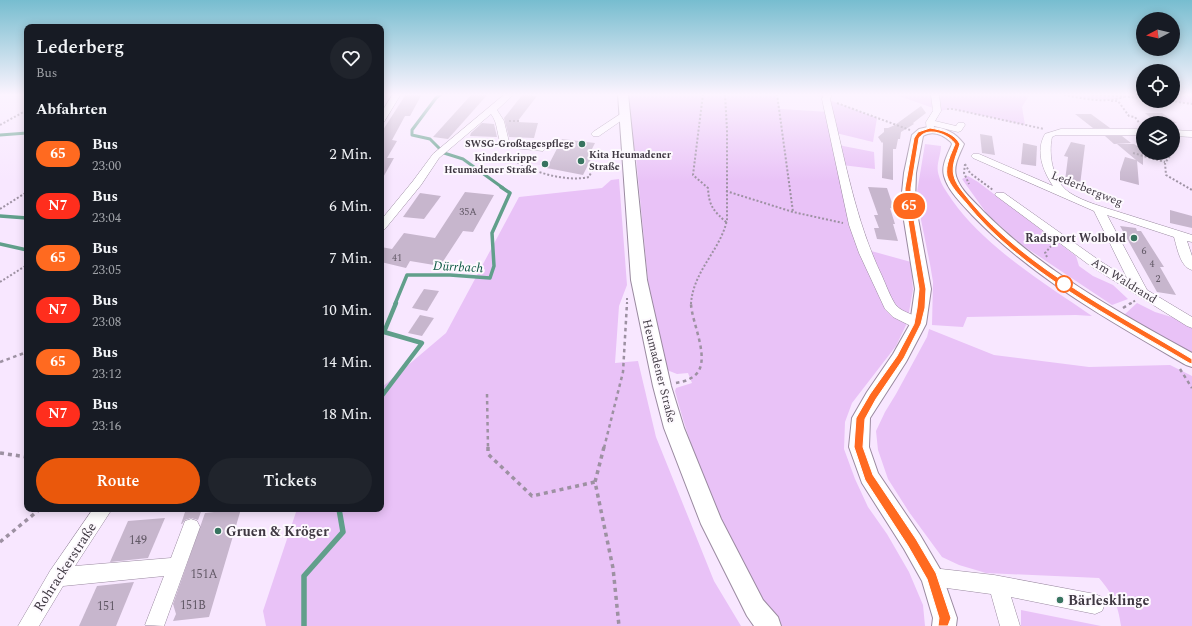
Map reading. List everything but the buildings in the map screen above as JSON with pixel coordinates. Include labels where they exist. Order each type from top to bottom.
[{"type":"main road","name":"Heumadener Straße","points":[[626,123],[639,280],[662,386],[674,428],[712,524],[754,608],[769,626]]},
{"type":"main road","points":[[944,626],[945,618],[932,577],[912,542],[868,477],[859,447],[861,418],[873,397],[900,358],[918,324],[923,289],[908,202],[908,188],[917,138],[921,132],[930,126],[954,138],[958,144],[949,168],[955,186],[965,200],[996,233],[1057,280],[1192,361]]},
{"type":"street","points":[[384,223],[440,153],[476,123]]},
{"type":"street","points":[[500,123],[504,142],[509,146],[540,150]]},
{"type":"street","points":[[596,134],[612,123]]},
{"type":"street","points":[[833,123],[855,226],[865,253],[890,306],[898,314],[918,324]]},
{"type":"street","points":[[931,123],[930,126],[958,129],[960,125]]},
{"type":"street","points":[[1066,195],[1049,173],[1045,146],[1048,136],[1054,133],[1136,132]]},
{"type":"street","points":[[1180,133],[1192,134]]},
{"type":"street","name":"Lederbergweg","points":[[976,156],[1098,209],[1192,239]]},
{"type":"street","name":"Am Waldrand","points":[[1000,195],[1096,264],[1192,323]]},
{"type":"street","points":[[1098,209],[1134,279],[1145,295]]},
{"type":"street","points":[[1179,235],[1188,261],[1192,266]]},
{"type":"street","name":"Rohrackerstraße","points":[[28,626],[57,577],[102,512]]},
{"type":"street","points":[[156,625],[191,527]]},
{"type":"street","points":[[57,577],[177,566]]},
{"type":"street","points":[[932,577],[950,578],[1095,604]]},
{"type":"street","points":[[999,587],[1010,626]]},
{"type":"path","points":[[699,123],[693,175],[694,178],[708,188],[709,204],[711,208],[727,223]]},
{"type":"path","points":[[662,386],[687,382],[698,375],[704,360],[692,315],[691,293],[727,223],[725,123]]},
{"type":"path","points":[[781,123],[793,212]]},
{"type":"path","points":[[891,123],[898,126]]},
{"type":"path","points":[[1016,123],[1054,133]]},
{"type":"path","points":[[522,148],[515,161],[526,168],[534,170],[584,179],[591,174],[595,164]]},
{"type":"path","points":[[956,148],[970,173],[1000,195]]},
{"type":"path","points":[[1133,153],[1164,162],[1166,175],[1192,190]]},
{"type":"path","points":[[726,191],[793,212],[855,226]]},
{"type":"path","points":[[0,209],[24,194]]},
{"type":"path","points":[[0,282],[24,267]]},
{"type":"path","points":[[619,626],[613,568],[595,482],[623,372],[628,292],[639,280]]},
{"type":"path","points":[[1121,309],[1145,295]]},
{"type":"path","points":[[0,362],[24,353]]},
{"type":"path","points":[[1177,364],[1192,388]]},
{"type":"path","points":[[488,394],[488,454],[532,496],[595,482]]},
{"type":"path","points":[[0,453],[24,457]]},
{"type":"path","points":[[0,542],[36,512]]},
{"type":"shaded area","points":[[631,123],[876,123],[873,142],[836,133],[838,145],[874,152],[875,169],[842,165],[864,249],[911,262],[913,290],[907,323],[896,346],[852,403],[845,422],[844,449],[855,479],[868,507],[887,534],[909,572],[923,605],[925,626],[782,626],[763,604],[747,578],[733,550],[709,492],[690,442],[675,391],[676,388],[692,383],[688,373],[677,374],[667,370],[649,291],[636,157],[646,157],[635,153]]},
{"type":"shaded area","points":[[925,144],[941,146],[938,172],[941,182],[952,200],[981,234],[1017,264],[1092,316],[967,317],[963,327],[932,325],[933,282],[918,205],[917,192]]},
{"type":"shaded area","name":"Kinderkrippe Heumadener Straße","points":[[521,157],[550,161],[560,159],[555,170],[545,168],[546,166],[518,162]]},
{"type":"shaded area","points":[[968,176],[1076,256],[1079,266],[1093,276],[1113,285],[1128,299],[1112,305],[1022,245],[987,214],[962,179]]},
{"type":"shaded area","points":[[619,179],[627,285],[619,306],[615,363],[638,361],[656,437],[714,581],[741,626],[266,626],[263,611],[296,512],[384,512],[384,385],[446,333],[519,197],[602,188],[611,180]]},
{"type":"shaded area","points":[[1137,303],[1155,312],[1178,319],[1192,328],[1192,353],[1124,315]]},
{"type":"shaded area","points":[[929,329],[994,355],[1089,367],[1170,365],[1192,376],[1192,626],[1121,626],[1114,600],[1099,578],[986,573],[959,565],[942,557],[909,512],[888,479],[878,450],[876,431],[927,337]]},
{"type":"shaded area","points":[[1021,610],[1101,626],[1021,626]]},
{"type":"waterway","name":"Dürrbach","points":[[417,123],[412,130],[412,135],[430,139],[444,153],[463,159],[503,188]]},
{"type":"waterway","points":[[0,135],[24,133]]},
{"type":"waterway","name":"Dürrbach","points":[[395,304],[407,275],[450,275],[490,278],[494,266],[492,233],[510,193],[501,187]]},
{"type":"waterway","points":[[0,216],[24,218]]},
{"type":"waterway","points":[[0,244],[24,249]]},
{"type":"waterway","name":"Dürrbach","points":[[384,332],[396,303]]},
{"type":"waterway","name":"Dürrbach","points":[[384,332],[422,343],[384,393]]},
{"type":"waterway","name":"Dürrbach","points":[[304,626],[304,576],[343,532],[340,512]]},
{"type":"bus line","name":"65","points":[[944,626],[945,618],[932,577],[912,542],[868,477],[859,447],[861,418],[873,397],[900,358],[918,324],[923,289],[908,202],[910,173],[918,135],[921,132],[930,130],[939,131],[954,138],[958,144],[950,161],[949,168],[955,186],[978,215],[996,233],[1023,255],[1081,295],[1192,361]]},
{"type":"place","name":"SWSG-Großtagespflege","points":[[582,144]]},
{"type":"place","name":"Kita Heumadener Straße","points":[[581,161]]},
{"type":"place","name":"Kinderkrippe Heumadener Straße","points":[[545,164]]},
{"type":"place","name":"Radsport Wolbold","points":[[1134,238]]},
{"type":"place","name":"Gruen & Kröger","points":[[218,531]]},
{"type":"place","name":"Bärlesklinge","points":[[1060,600]]}]
